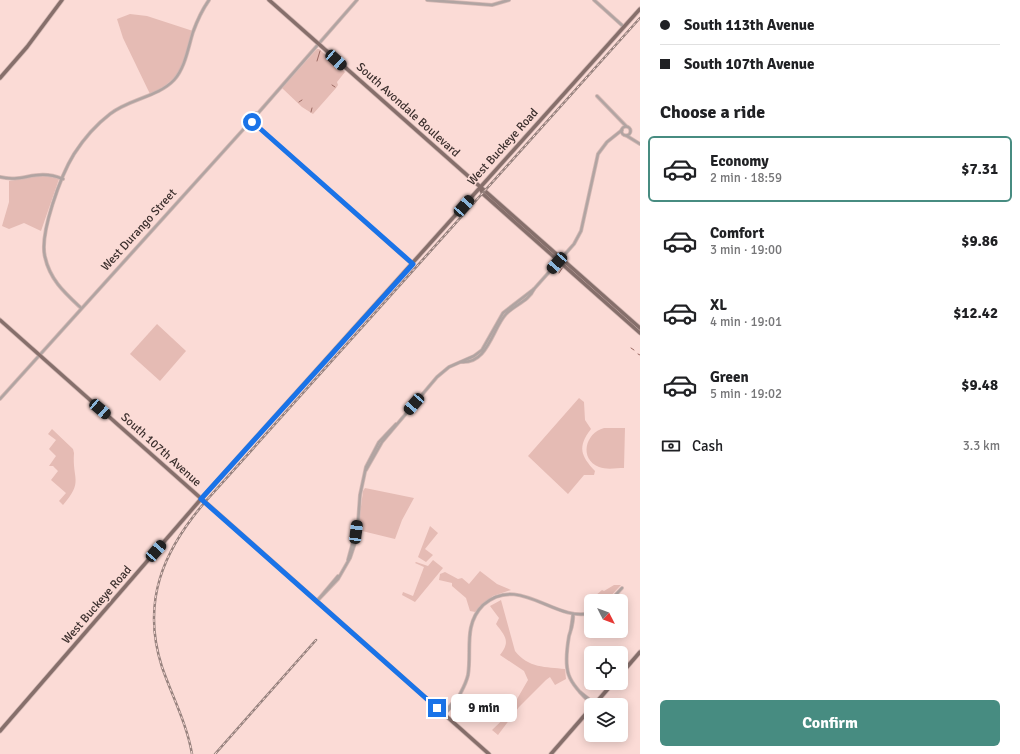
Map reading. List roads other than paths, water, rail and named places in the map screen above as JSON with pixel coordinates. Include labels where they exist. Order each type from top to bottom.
[{"type":"main road","points":[[0,78],[27,47],[62,0]]},
{"type":"main road","name":"South Avondale Boulevard","points":[[269,0],[480,188],[481,192],[640,328]]},
{"type":"main road","name":"West Buckeye Road","points":[[0,731],[201,499],[640,9]]},
{"type":"main road","name":"South Avondale Boulevard","points":[[480,188],[484,188],[640,333]]},
{"type":"main road","points":[[497,206],[500,206],[510,212]]},
{"type":"main road","name":"South 107th Avenue","points":[[0,320],[488,754]]},
{"type":"main road","points":[[628,666],[640,652]]},
{"type":"main road","points":[[600,698],[607,690]]},
{"type":"main road","points":[[551,754],[584,716]]},
{"type":"street","points":[[81,308],[57,285],[48,268],[44,252],[46,226],[63,179],[77,149],[103,120],[124,105],[164,88],[175,78],[182,67],[196,23],[209,0]]},
{"type":"street","points":[[357,0],[252,118],[256,125],[413,264]]},
{"type":"street","points":[[427,0],[492,5],[509,0]]},
{"type":"street","points":[[594,0],[624,27]]},
{"type":"street","points":[[596,96],[626,126],[630,128],[639,143]]},
{"type":"street","name":"West Durango Street","points":[[39,355],[252,118]]},
{"type":"street","points":[[620,119],[622,129],[626,136],[639,143]]},
{"type":"street","points":[[317,601],[339,576],[348,560],[356,532],[362,480],[380,445],[396,424],[442,372],[474,356],[484,348],[503,313],[534,289],[580,235],[596,159],[604,145],[626,126]]},
{"type":"street","points":[[613,138],[626,136],[631,131]]},
{"type":"street","points":[[0,177],[15,178],[43,173],[63,179]]},
{"type":"street","points":[[0,399],[39,355]]},
{"type":"street","points":[[616,594],[622,588]]},
{"type":"street","points":[[444,714],[458,698],[465,685],[468,674],[469,641],[473,620],[483,606],[500,597],[510,595],[524,596],[573,614],[584,613]]},
{"type":"street","points":[[573,614],[566,665],[570,680],[579,692],[586,698]]},
{"type":"waterway","points":[[317,61],[320,51]]},
{"type":"waterway","points":[[311,112],[312,108]]},
{"type":"waterway","points":[[559,273],[563,267]]},
{"type":"railway","points":[[192,754],[183,721],[162,667],[156,643],[154,621],[155,599],[160,578],[167,559],[178,539],[190,520],[205,502],[640,18]]},
{"type":"railway","points":[[215,754],[316,640]]}]
